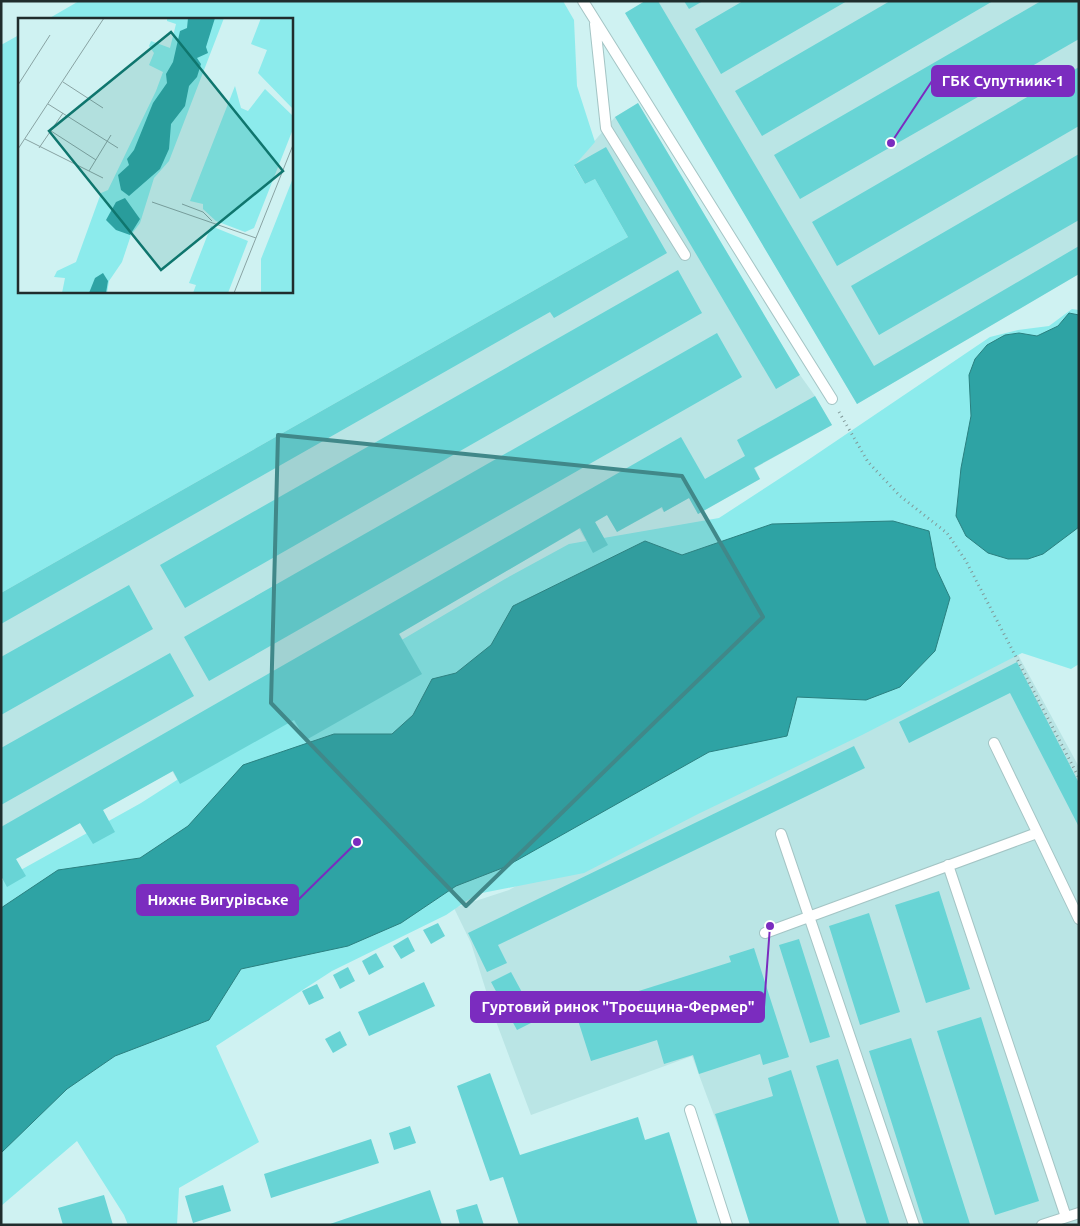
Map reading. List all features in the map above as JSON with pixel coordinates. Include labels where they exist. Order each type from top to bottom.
[{"type":"lane","points":[[583,1],[832,399]]},
{"type":"lane","points":[[595,20],[606,128],[685,255]]},
{"type":"lane","points":[[994,743],[1079,920]]},
{"type":"lane","points":[[765,933],[1037,833]]},
{"type":"lane","points":[[780,834],[914,1225]]},
{"type":"lane","points":[[948,866],[1066,1217]]},
{"type":"lane","points":[[690,1110],[727,1225]]},
{"type":"lane","points":[[1042,1225],[1079,1213]]},
{"type":"path","points":[[832,399],[868,462],[900,496],[947,533],[966,561],[1079,778]]},
{"type":"highlighted area","points":[[278,435],[682,476],[763,617],[466,906],[271,703]]},
{"type":"shaded area","points":[[79,1],[563,1],[574,20],[577,86],[595,142],[574,166],[585,184],[595,179],[628,237],[1,593],[1,45],[18,36],[18,292],[292,292],[292,18],[50,18]]},
{"type":"shaded area","points":[[645,1],[1079,1],[1079,274],[857,404],[626,13]]},
{"type":"shaded area","points":[[638,103],[800,375],[832,425],[755,468],[760,479],[698,514],[689,498],[664,512],[661,508],[617,532],[607,515],[595,522],[608,545],[593,553],[579,529],[399,633],[422,674],[180,784],[172,771],[103,810],[93,844],[80,823],[16,859],[1,876],[1,593],[628,237],[595,179],[585,184],[574,165],[615,117]]},
{"type":"shaded area","points":[[1072,309],[1079,310],[1079,664],[1071,669],[1022,653],[862,735],[698,814],[584,873],[477,894],[446,915],[332,971],[216,1046],[259,1142],[179,1188],[177,1225],[128,1225],[124,1215],[77,1141],[1,1206],[1,881],[141,803],[327,684],[505,579],[569,544],[719,518],[990,337],[1018,330],[1049,326]]},
{"type":"shaded area","points":[[1069,313],[1079,315],[1079,527],[1043,554],[1028,559],[1008,559],[988,553],[966,536],[956,516],[961,468],[971,416],[969,375],[975,359],[987,345],[1005,335],[1019,333],[1037,336],[1058,326]]},
{"type":"shaded area","points":[[893,521],[929,531],[936,568],[950,598],[935,651],[900,687],[866,700],[797,697],[787,736],[709,752],[505,867],[456,886],[401,923],[348,946],[241,969],[209,1020],[115,1056],[67,1089],[1,1153],[1,908],[58,870],[140,858],[188,826],[243,765],[334,734],[392,734],[413,715],[432,679],[456,673],[491,645],[513,606],[645,541],[682,555],[772,524]]},
{"type":"shaded area","points":[[1017,653],[1079,767],[1079,1225],[750,1225],[754,1223],[692,1056],[531,1115],[494,1016],[471,943],[454,908],[509,890],[677,796]]},
{"type":"building","points":[[645,1],[658,1],[874,366],[1079,246],[1079,274],[857,404],[625,13]]},
{"type":"building","points":[[684,1],[703,1],[689,9]]},
{"type":"building","points":[[743,1],[847,1],[721,74],[695,29]]},
{"type":"building","points":[[890,1],[993,1],[762,136],[735,91]]},
{"type":"building","points":[[1041,1],[1079,1],[1079,39],[800,199],[774,155]]},
{"type":"building","points":[[1079,67],[1079,126],[837,266],[812,222]]},
{"type":"building","points":[[638,103],[800,375],[776,389],[615,117]]},
{"type":"building","points":[[606,147],[667,253],[554,318],[550,312],[1,624],[1,593],[628,237],[595,179],[585,184],[574,165]]},
{"type":"building","points":[[1079,154],[1079,220],[879,335],[851,286]]},
{"type":"building","points":[[678,270],[702,313],[185,608],[160,565]]},
{"type":"building","points":[[717,333],[742,377],[209,681],[184,637]]},
{"type":"building","points":[[815,396],[832,425],[754,468],[760,479],[698,514],[689,498],[664,512],[662,507],[617,532],[607,515],[595,522],[608,545],[593,553],[580,528],[399,634],[422,674],[306,740],[294,720],[180,784],[173,771],[103,810],[115,832],[93,844],[80,823],[16,859],[26,876],[7,887],[1,876],[1,827],[681,437],[705,479],[745,456],[737,440]]},
{"type":"building","points":[[129,585],[153,629],[1,715],[1,657]]},
{"type":"building","points":[[170,653],[194,696],[1,805],[1,748]]},
{"type":"building","points":[[1017,662],[1079,783],[1079,827],[1010,693],[909,743],[899,722]]},
{"type":"building","points":[[854,746],[865,768],[498,945],[507,963],[487,972],[468,933]]},
{"type":"building","points":[[939,891],[970,989],[926,1003],[895,905]]},
{"type":"building","points":[[869,913],[900,1012],[860,1025],[829,926]]},
{"type":"building","points":[[438,923],[445,936],[431,944],[423,930]]},
{"type":"building","points":[[408,937],[415,951],[401,959],[393,946]]},
{"type":"building","points":[[799,939],[830,1037],[810,1043],[779,945]]},
{"type":"building","points":[[754,948],[789,1057],[763,1065],[760,1054],[699,1074],[693,1055],[664,1064],[657,1040],[591,1061],[575,1011],[731,962],[729,956]]},
{"type":"building","points":[[376,953],[384,967],[369,975],[362,961]]},
{"type":"building","points":[[348,967],[355,981],[340,989],[333,975]]},
{"type":"building","points":[[511,972],[537,1020],[517,1030],[491,982]]},
{"type":"building","points":[[424,982],[435,1006],[369,1036],[358,1012]]},
{"type":"building","points":[[317,984],[324,998],[309,1005],[302,991]]},
{"type":"building","points":[[981,1017],[1039,1201],[995,1215],[937,1031]]},
{"type":"building","points":[[340,1031],[347,1045],[333,1053],[325,1039]]},
{"type":"building","points":[[911,1038],[970,1224],[967,1225],[924,1225],[869,1051]]},
{"type":"building","points":[[838,1059],[890,1225],[867,1225],[816,1066]]},
{"type":"building","points":[[791,1070],[840,1225],[750,1225],[715,1114],[773,1096],[768,1078]]},
{"type":"building","points":[[490,1073],[520,1155],[638,1117],[645,1140],[669,1132],[698,1225],[519,1225],[503,1177],[490,1181],[457,1086]]},
{"type":"building","points":[[410,1126],[416,1143],[394,1150],[389,1133]]},
{"type":"building","points":[[371,1139],[379,1163],[271,1198],[264,1174]]},
{"type":"building","points":[[223,1185],[231,1211],[193,1223],[185,1196]]},
{"type":"building","points":[[430,1190],[442,1225],[330,1225],[330,1224]]},
{"type":"building","points":[[104,1195],[113,1225],[63,1225],[58,1208]]},
{"type":"building","points":[[477,1204],[484,1225],[460,1225],[456,1210]]},
{"type":"place","name":"ГБК Супутниик-1","points":[[891,143]]},
{"type":"place","name":"Нижнє Вигурівське","points":[[357,842]]},
{"type":"place","name":"Гуртовий ринок \"Троєщина-Фермер\"","points":[[770,926]]}]
